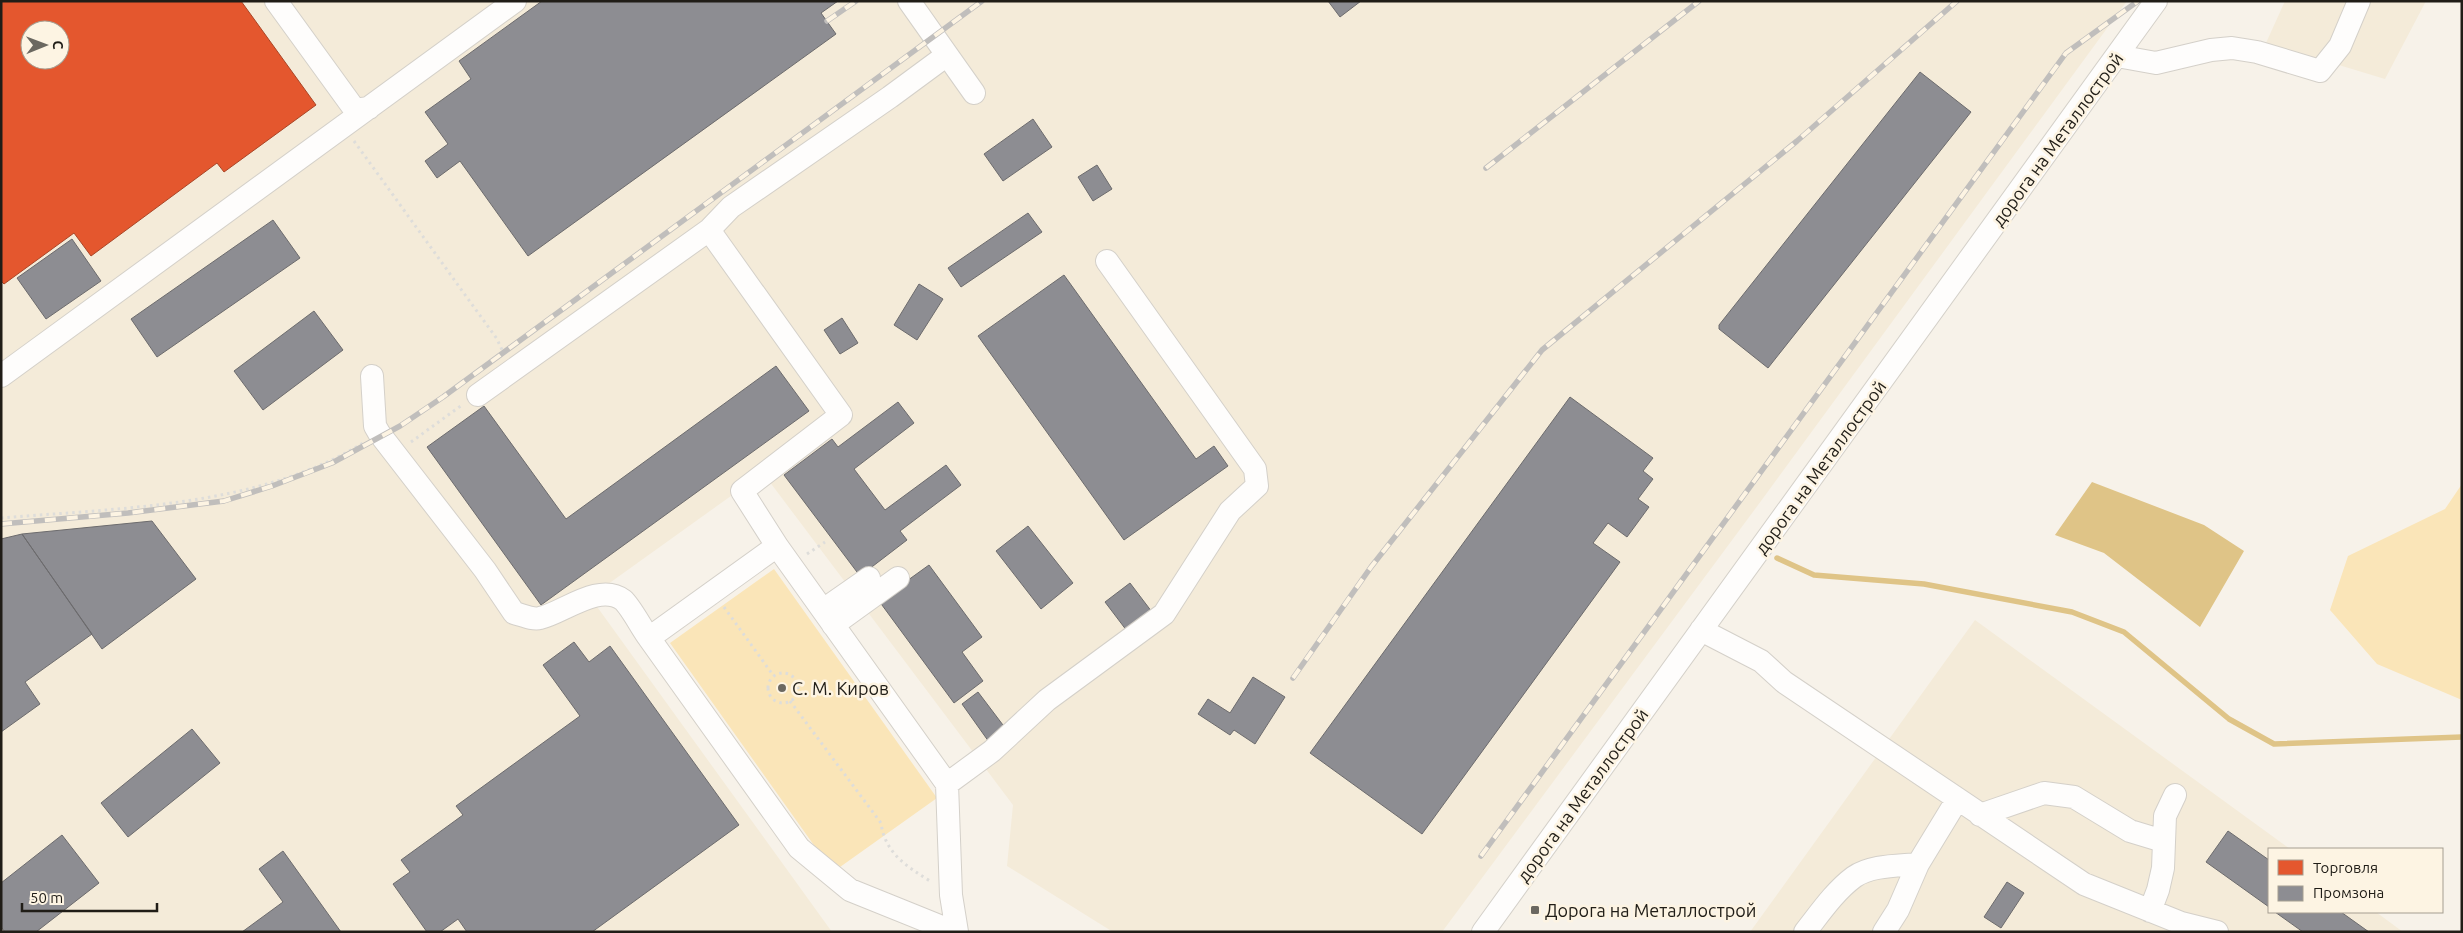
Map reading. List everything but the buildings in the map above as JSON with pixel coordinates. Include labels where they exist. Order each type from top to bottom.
[{"type":"street","points":[[276,1],[355,110],[369,108]]},
{"type":"street","points":[[1,376],[515,1]]},
{"type":"street","points":[[908,1],[974,93]]},
{"type":"street","name":"дорога на Металлострой","points":[[1483,932],[2156,1]]},
{"type":"street","points":[[2117,56],[2156,63],[2210,50],[2232,48],[2257,52],[2320,71],[2340,46],[2359,1]]},
{"type":"street","points":[[478,395],[710,230],[731,207],[890,97],[947,55]]},
{"type":"street","points":[[372,376],[374,426],[486,570],[514,613],[538,619],[559,611],[576,600],[608,595],[623,600],[799,848],[850,890],[956,932],[951,895],[947,784],[777,546],[742,491],[841,414],[710,230]]},
{"type":"street","points":[[947,784],[992,751],[1047,700],[1164,614],[1230,511],[1257,486],[1255,470],[1107,261]]},
{"type":"street","points":[[649,638],[777,546]]},
{"type":"street","points":[[828,618],[869,578]]},
{"type":"street","points":[[828,618],[898,578]]},
{"type":"street","points":[[1701,630],[1761,661],[1784,682],[2084,884],[2181,923],[2217,932]]},
{"type":"street","points":[[1980,815],[2044,792],[2074,797],[2130,831],[2163,840]]},
{"type":"street","points":[[2150,910],[2164,868],[2163,840],[2165,816],[2175,795]]},
{"type":"street","points":[[1884,932],[1898,910],[1918,864],[1957,800]]},
{"type":"street","points":[[1805,932],[1831,900],[1855,876],[1885,866],[1918,864]]},
{"type":"path","points":[[344,126],[497,340],[503,353],[507,374]]},
{"type":"path","points":[[397,454],[438,421],[478,395]]},
{"type":"path","points":[[1,518],[119,508],[224,494],[270,482],[333,459],[379,433]]},
{"type":"path","points":[[713,592],[773,675]]},
{"type":"path","points":[[781,672],[789,673],[796,679],[797,695],[790,701],[782,704],[773,700],[768,692],[767,683],[773,675],[781,672]]},
{"type":"path","points":[[790,701],[881,823],[883,837],[894,855],[904,864],[951,895]]},
{"type":"shaded area","points":[[1,1],[2127,1],[1761,501],[1442,932],[1113,932],[1007,866],[1013,805],[763,473],[590,597],[832,932],[1,932]]},
{"type":"shaded area","points":[[2285,1],[2426,1],[2385,79],[2266,43]]},
{"type":"shaded area","points":[[2092,482],[2204,525],[2244,551],[2200,627],[2104,553],[2055,535]]},
{"type":"shaded area","points":[[2462,484],[2462,700],[2377,664],[2330,610],[2348,556],[2445,509]]},
{"type":"shaded area","points":[[774,569],[937,798],[833,872],[670,643]]},
{"type":"shaded area","points":[[1975,620],[2289,848],[2268,848],[2268,913],[2377,913],[2403,932],[1750,932]]},
{"type":"waterway","points":[[1777,558],[1814,575],[1924,584],[2072,612],[2124,632],[2229,719],[2274,744],[2462,737]]},
{"type":"railway","points":[[827,21],[856,1]]},
{"type":"railway","points":[[1,524],[128,513],[224,501],[272,486],[332,463],[400,426],[443,397],[982,1]]},
{"type":"railway","points":[[1486,168],[1699,1]]},
{"type":"railway","points":[[1293,678],[1371,567],[1542,350],[1797,141],[1957,1]]},
{"type":"railway","points":[[1481,856],[2066,53],[2138,1]]},
{"type":"place","name":"С. М. Киров","points":[[782,688]]},
{"type":"place","name":"Дорога на Металлострой","points":[[1535,910]]}]
